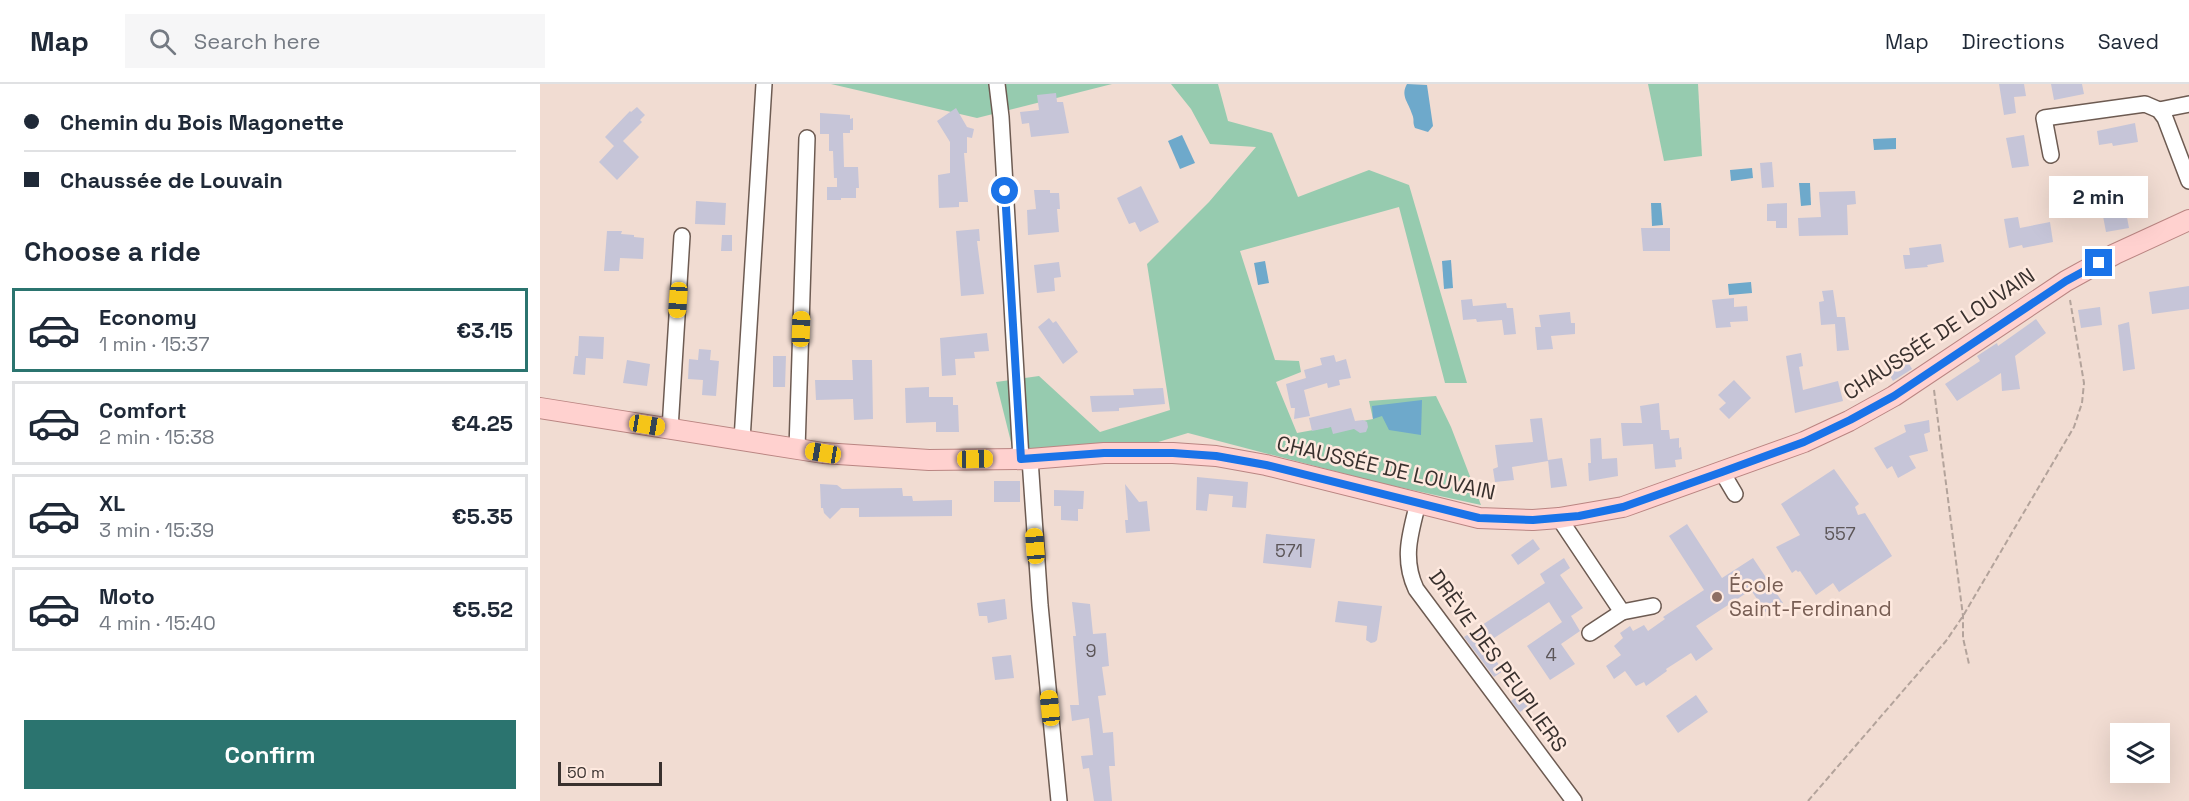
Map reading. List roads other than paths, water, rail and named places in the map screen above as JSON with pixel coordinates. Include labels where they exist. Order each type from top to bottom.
[{"type":"main road","name":"CHAUSSÉE DE LOUVAIN","points":[[540,408],[823,453],[929,460],[1026,459],[1104,453],[1173,453],[1216,456],[1266,465],[1479,518],[1533,520],[1559,518],[1623,507],[1804,442],[1894,396],[2066,281],[2115,254],[2189,220]]},
{"type":"street","points":[[742,440],[764,84]]},
{"type":"street","points":[[997,84],[1026,459],[1059,801]]},
{"type":"street","points":[[2050,155],[2044,118],[2139,103],[2151,105],[2159,110],[2167,123],[2189,181]]},
{"type":"street","points":[[2159,110],[2189,104]]},
{"type":"street","points":[[797,449],[807,138]]},
{"type":"street","points":[[670,429],[682,236]]},
{"type":"street","points":[[1722,472],[1736,494]]},
{"type":"street","name":"DRÈVE DES PEUPLIERS","points":[[1418,503],[1407,552],[1410,575],[1416,589],[1574,801]]},
{"type":"street","points":[[1559,518],[1622,612]]},
{"type":"street","points":[[1590,633],[1622,612],[1653,606]]},
{"type":"water","points":[[1407,84],[1427,85],[1433,126],[1428,132],[1415,128],[1404,92]]},
{"type":"water","points":[[1182,135],[1195,163],[1180,169],[1168,141]]},
{"type":"water","points":[[1896,138],[1896,149],[1874,150],[1873,139]]},
{"type":"water","points":[[1752,168],[1753,178],[1731,181],[1730,170]]},
{"type":"water","points":[[1799,183],[1810,183],[1811,205],[1801,206]]},
{"type":"water","points":[[1651,203],[1661,203],[1663,225],[1652,226]]},
{"type":"water","points":[[1451,260],[1453,288],[1444,289],[1442,261]]},
{"type":"water","points":[[1265,261],[1269,283],[1258,285],[1254,263]]},
{"type":"water","points":[[1751,282],[1752,293],[1729,295],[1728,284]]},
{"type":"water","points":[[1422,400],[1421,435],[1389,430],[1382,416],[1373,419],[1372,406]]},
{"type":"place","name":"École Saint-Ferdinand","points":[[1717,597]]}]
